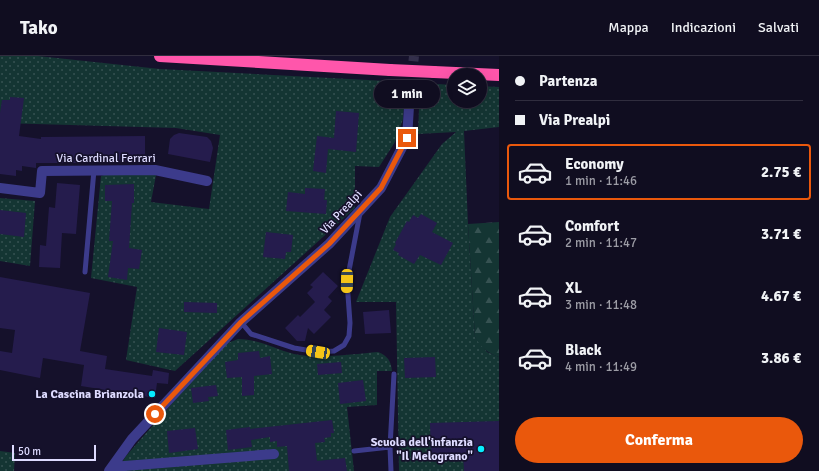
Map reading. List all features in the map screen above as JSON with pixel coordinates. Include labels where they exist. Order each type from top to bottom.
[{"type":"highway","points":[[160,56],[499,75]]},
{"type":"street","name":"Via Prealpi","points":[[111,469],[132,439],[241,322],[329,244],[381,188],[407,138],[410,91]]},
{"type":"street","name":"Via Cardinal Ferrari","points":[[0,188],[40,193],[42,171],[155,170],[207,181]]},
{"type":"street","points":[[111,469],[274,454]]},
{"type":"lane","points":[[85,272],[94,170]]},
{"type":"lane","points":[[241,322],[251,334],[294,348],[318,352],[334,351],[344,345],[349,336],[350,323],[347,281],[360,211]]},
{"type":"lane","points":[[391,471],[390,447],[394,374]]},
{"type":"lane","points":[[354,451],[390,447]]},
{"type":"green space","points":[[0,56],[38,56],[160,69],[406,82],[403,119],[395,142],[379,167],[355,166],[355,208],[175,371],[126,360],[137,287],[91,278],[101,176],[156,175],[151,202],[209,209],[220,135],[176,128],[0,123]]},
{"type":"green space","points":[[420,83],[447,85],[447,108],[487,108],[487,86],[499,87],[499,127],[464,131],[475,337],[487,352],[499,357],[499,471],[399,471],[396,302],[356,302],[390,217],[442,144],[456,132],[418,134]]},
{"type":"green space","points":[[0,198],[35,201],[30,266],[0,261]]},
{"type":"green space","points":[[499,222],[499,357],[485,350],[475,337],[468,224]]},
{"type":"green space","points":[[238,339],[253,341],[294,354],[336,356],[378,352],[387,357],[391,364],[392,371],[377,371],[377,405],[347,407],[354,471],[117,471],[126,456],[217,352],[228,343]]},
{"type":"green space","points":[[0,451],[15,453],[14,471],[0,471]]},
{"type":"building","points":[[10,97],[24,98],[19,136],[41,139],[41,137],[145,136],[145,162],[100,161],[100,156],[78,157],[77,163],[36,163],[36,168],[22,166],[22,171],[16,170],[16,176],[0,174],[0,113],[2,100],[10,100]]},
{"type":"building","points":[[336,111],[359,113],[356,152],[328,149],[326,173],[313,171],[317,136],[334,138]]},
{"type":"building","points":[[179,133],[207,137],[211,141],[213,148],[210,162],[168,154],[170,139]]},
{"type":"building","points":[[57,183],[80,185],[76,234],[62,233],[60,268],[39,267],[40,245],[46,246],[49,207],[55,208]]},
{"type":"building","points":[[134,184],[134,203],[132,203],[129,248],[142,250],[139,269],[128,268],[127,280],[108,277],[113,241],[109,241],[112,201],[105,201],[105,185]]},
{"type":"building","points":[[305,188],[325,189],[324,200],[327,200],[326,214],[286,211],[288,192],[305,194]]},
{"type":"building","points":[[0,210],[26,213],[24,237],[0,234]]},
{"type":"building","points":[[421,214],[437,223],[432,232],[453,243],[441,265],[420,255],[414,264],[398,255],[399,253],[393,250],[396,244],[395,243],[407,221],[409,222],[413,215],[418,218]]},
{"type":"building","points":[[266,232],[293,235],[291,252],[286,252],[285,259],[263,257]]},
{"type":"building","points":[[323,272],[338,286],[328,297],[332,301],[324,310],[331,317],[314,334],[308,328],[305,341],[297,341],[285,328],[298,315],[300,317],[315,302],[307,293],[313,287],[310,285]]},
{"type":"building","points":[[0,277],[90,293],[80,351],[107,356],[105,369],[152,376],[153,370],[169,373],[168,384],[157,383],[155,398],[81,386],[84,365],[43,358],[40,378],[0,370],[0,351],[12,353],[15,330],[0,328]]},
{"type":"building","points":[[184,302],[217,303],[217,313],[184,312]]},
{"type":"building","points":[[389,310],[391,333],[365,334],[363,312]]},
{"type":"building","points":[[159,328],[187,332],[184,355],[156,352]]},
{"type":"building","points":[[259,351],[260,358],[270,356],[272,374],[254,376],[254,395],[242,396],[242,377],[227,378],[225,362],[238,360],[238,353]]},
{"type":"building","points":[[435,357],[436,377],[405,378],[404,358]]},
{"type":"building","points":[[341,362],[342,373],[318,375],[317,364]]},
{"type":"building","points":[[363,380],[366,401],[340,404],[338,383]]},
{"type":"building","points":[[216,385],[218,396],[208,397],[209,401],[193,403],[191,388]]},
{"type":"building","points":[[332,420],[334,433],[331,433],[331,437],[324,438],[325,442],[315,443],[317,461],[345,458],[347,471],[289,471],[287,446],[277,447],[277,441],[270,442],[270,437],[251,440],[252,447],[228,450],[226,430],[250,427],[250,429]]},
{"type":"building","points":[[499,421],[499,471],[464,471],[463,454],[431,455],[430,423]]},
{"type":"building","points":[[195,428],[198,449],[169,453],[167,431]]},
{"type":"tunnel","points":[[410,91],[414,56]]},
{"type":"place","name":"La Cascina Brianzola","points":[[152,394]]},
{"type":"place","name":"Scuola dell'infanzia \"Il Melograno\"","points":[[481,449]]},
{"type":"route","points":[[155,414],[241,322],[329,244],[381,188],[407,138]]}]
